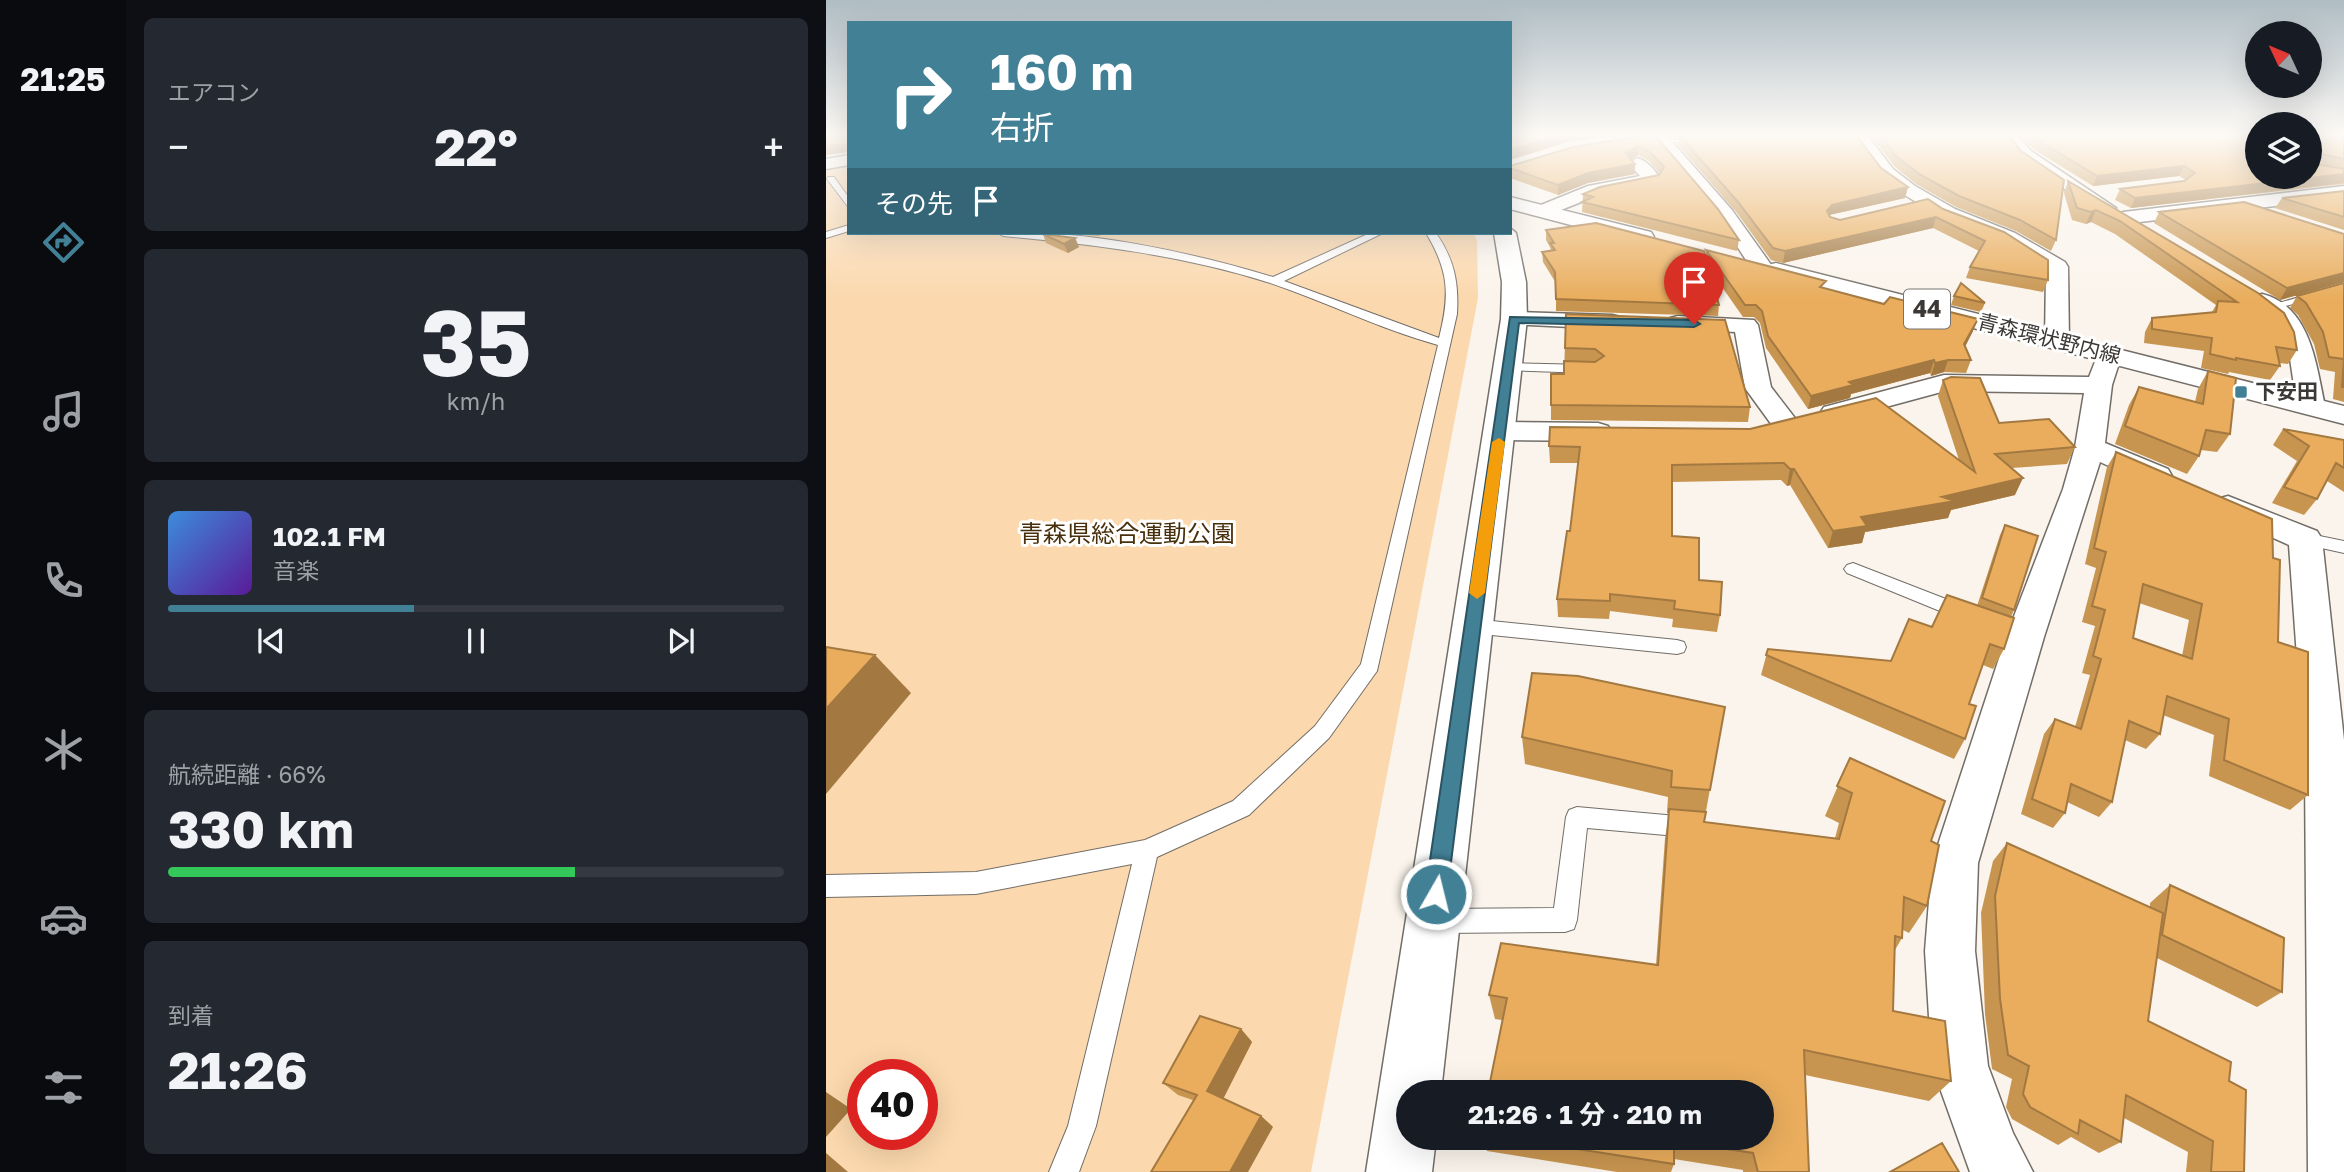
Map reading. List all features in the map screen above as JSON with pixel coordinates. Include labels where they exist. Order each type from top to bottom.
[{"type":"street","points":[[1543,211],[1596,190]]},
{"type":"street","points":[[1706,190],[1746,240],[1761,266]]},
{"type":"street","points":[[1911,190],[1948,213],[2008,237],[2057,267],[2057,342]]},
{"type":"street","points":[[2077,190],[2156,237]]},
{"type":"street","points":[[2085,195],[2112,192]]},
{"type":"street","points":[[2123,218],[2344,192]]},
{"type":"street","points":[[1901,207],[1927,201]]},
{"type":"street","points":[[1512,203],[1662,242]]},
{"type":"street","points":[[2241,206],[2280,219]]},
{"type":"street","points":[[1412,1080],[1514,319],[1514,282],[1505,235]]},
{"type":"street","name":"青森環状野内線","points":[[1725,257],[2344,415]]},
{"type":"street","points":[[2242,288],[2288,321],[2300,345],[2311,406]]},
{"type":"street","points":[[1514,319],[1746,325],[1758,388],[1787,426]]},
{"type":"street","points":[[2003,1172],[1991,1152],[1961,1066],[1950,951],[1955,863],[2019,635],[2078,489],[2090,447],[2099,385],[2109,354]]},
{"type":"street","points":[[1760,431],[1944,383],[2099,385]]},
{"type":"street","points":[[1500,431],[1623,433]]},
{"type":"street","points":[[2090,447],[2305,538],[2335,773],[2338,1172]]},
{"type":"street","points":[[1399,1172],[1402,1150]]},
{"type":"lane","points":[[826,235],[847,229]]},
{"type":"lane","points":[[1020,235],[1152,251],[1274,281],[1409,335],[1444,343]]},
{"type":"lane","points":[[1274,281],[1373,235]]},
{"type":"lane","points":[[826,886],[976,883],[1147,850],[1241,808],[1322,733],[1370,666],[1444,343],[1454,283],[1446,256],[1432,235]]},
{"type":"lane","points":[[2323,276],[2344,286]]},
{"type":"lane","points":[[2271,307],[2344,286]]},
{"type":"lane","points":[[1508,367],[1595,370]]},
{"type":"lane","points":[[2305,538],[2344,547]]},
{"type":"lane","points":[[1853,569],[1976,618]]},
{"type":"lane","points":[[1472,626],[1677,648]]},
{"type":"lane","points":[[1433,921],[1565,920],[1577,817],[1714,830]]},
{"type":"lane","points":[[1064,1172],[1082,1126],[1147,850]]},
{"type":"green space","name":"青森県総合運動公園","points":[[826,190],[847,190],[847,235],[1475,235],[1478,298],[1311,1172],[826,1172]]},
{"type":"building","points":[[1593,190],[1702,190],[1739,240],[1582,202],[1593,197],[1583,194]]},
{"type":"building","points":[[1727,190],[1897,190],[1832,205],[1827,211],[1830,217],[1840,220],[1928,199],[1943,209],[2004,232],[2048,260],[2048,280],[1970,267],[1985,241],[1936,217],[1785,251],[1773,248]]},
{"type":"building","points":[[1948,190],[2063,190],[2056,240],[2020,220]]},
{"type":"building","points":[[2071,190],[2083,190],[2258,293],[2284,313],[2294,332],[2297,350],[2276,347],[2280,366],[2236,360],[2210,354],[2212,338],[2152,329],[2152,318],[2216,312],[2218,301],[2237,302],[2120,221],[2096,210],[2091,212],[2077,208]]},
{"type":"building","points":[[2121,190],[2207,190],[2135,198]]},
{"type":"building","points":[[2344,191],[2344,217],[2282,198]]},
{"type":"building","points":[[2244,202],[2344,234],[2344,273],[2287,288],[2159,212]]},
{"type":"building","points":[[1596,223],[1704,251],[1719,305],[1556,299],[1555,272],[1542,252],[1555,250],[1546,230]]},
{"type":"building","points":[[1045,235],[1075,238],[1064,244]]},
{"type":"building","points":[[1706,250],[1826,281],[1820,287],[1884,304],[1890,297],[1978,319],[1964,344],[1971,360],[1935,363],[1934,360],[1849,382],[1853,385],[1811,396],[1768,336],[1762,311],[1756,305],[1745,305]]},
{"type":"building","points":[[1961,283],[1985,303],[1954,296]]},
{"type":"building","points":[[2344,283],[2344,359],[2329,357],[2323,332],[2306,303],[2297,296]]},
{"type":"building","points":[[1566,314],[1725,320],[1750,407],[1551,405],[1551,374],[1564,374],[1564,361],[1595,362],[1604,356],[1595,349],[1565,348]]},
{"type":"building","points":[[2208,371],[2236,378],[2230,434],[2206,430],[2199,456],[2125,426],[2139,387],[2203,404]]},
{"type":"building","points":[[1951,377],[1980,378],[1999,423],[2049,419],[2075,447],[1995,454],[2023,478],[1942,497],[1955,501],[1861,517],[1867,526],[1833,531],[1794,469],[1784,463],[1672,465],[1672,536],[1699,538],[1699,580],[1722,582],[1720,615],[1674,609],[1675,601],[1610,594],[1610,601],[1557,599],[1567,531],[1570,531],[1580,447],[1549,446],[1550,427],[1750,429],[1876,398],[1975,472],[1943,380]]},
{"type":"building","points":[[2283,429],[2344,440],[2344,468],[2336,463],[2317,499],[2284,487],[2309,446]]},
{"type":"building","points":[[2116,452],[2272,519],[2273,558],[2280,560],[2278,642],[2308,652],[2308,795],[2224,760],[2229,719],[2167,696],[2160,734],[2129,721],[2112,802],[2071,784],[2065,813],[2032,799],[2055,719],[2081,729],[2101,659],[2093,656],[2105,610],[2092,606],[2106,552],[2094,548]],"holes":[[[2143,584],[2202,604],[2192,659],[2133,638]]]},
{"type":"building","points":[[2005,525],[2038,536],[2014,610],[1982,598]]},
{"type":"building","points":[[1947,595],[2014,618],[2004,649],[1990,644],[1969,704],[1976,706],[1965,739],[1766,655],[1768,649],[1891,661],[1909,619],[1932,627]]},
{"type":"building","points":[[826,647],[875,655],[826,709]]},
{"type":"building","points":[[1532,673],[1578,676],[1725,707],[1710,790],[1671,787],[1672,771],[1522,737]]},
{"type":"building","points":[[1850,758],[1945,801],[1931,841],[1939,845],[1927,906],[1904,897],[1902,938],[1895,936],[1893,1011],[1945,1021],[1951,1081],[1804,1050],[1809,1172],[1758,1172],[1753,1153],[1733,1150],[1774,1150],[1774,1080],[1490,1080],[1507,998],[1489,995],[1501,943],[1658,965],[1669,809],[1706,812],[1704,822],[1839,839],[1852,793],[1837,786]]},
{"type":"building","points":[[2007,843],[2163,913],[2148,1021],[2231,1062],[2229,1081],[2246,1090],[2244,1172],[2211,1172],[2213,1141],[2126,1095],[2121,1142],[2080,1120],[2078,1134],[2030,1107],[2023,1094],[2029,1066],[2008,1055],[2000,999],[1995,896]]},
{"type":"building","points":[[2170,885],[2284,938],[2282,992],[2162,935]]},
{"type":"building","points":[[1200,1016],[1241,1029],[1207,1091],[1261,1116],[1230,1172],[1151,1172],[1197,1095],[1163,1083]]},
{"type":"building","points":[[1942,1143],[1959,1172],[1890,1172]]},
{"type":"building","points":[[1584,1150],[1674,1150],[1674,1164]]},
{"type":"slow traffic","points":[[1477,593],[1499,442]]},
{"type":"place","name":"下安田","points":[[2241,392]]},
{"type":"route","points":[[1436,894],[1514,319],[1694,324]]}]
